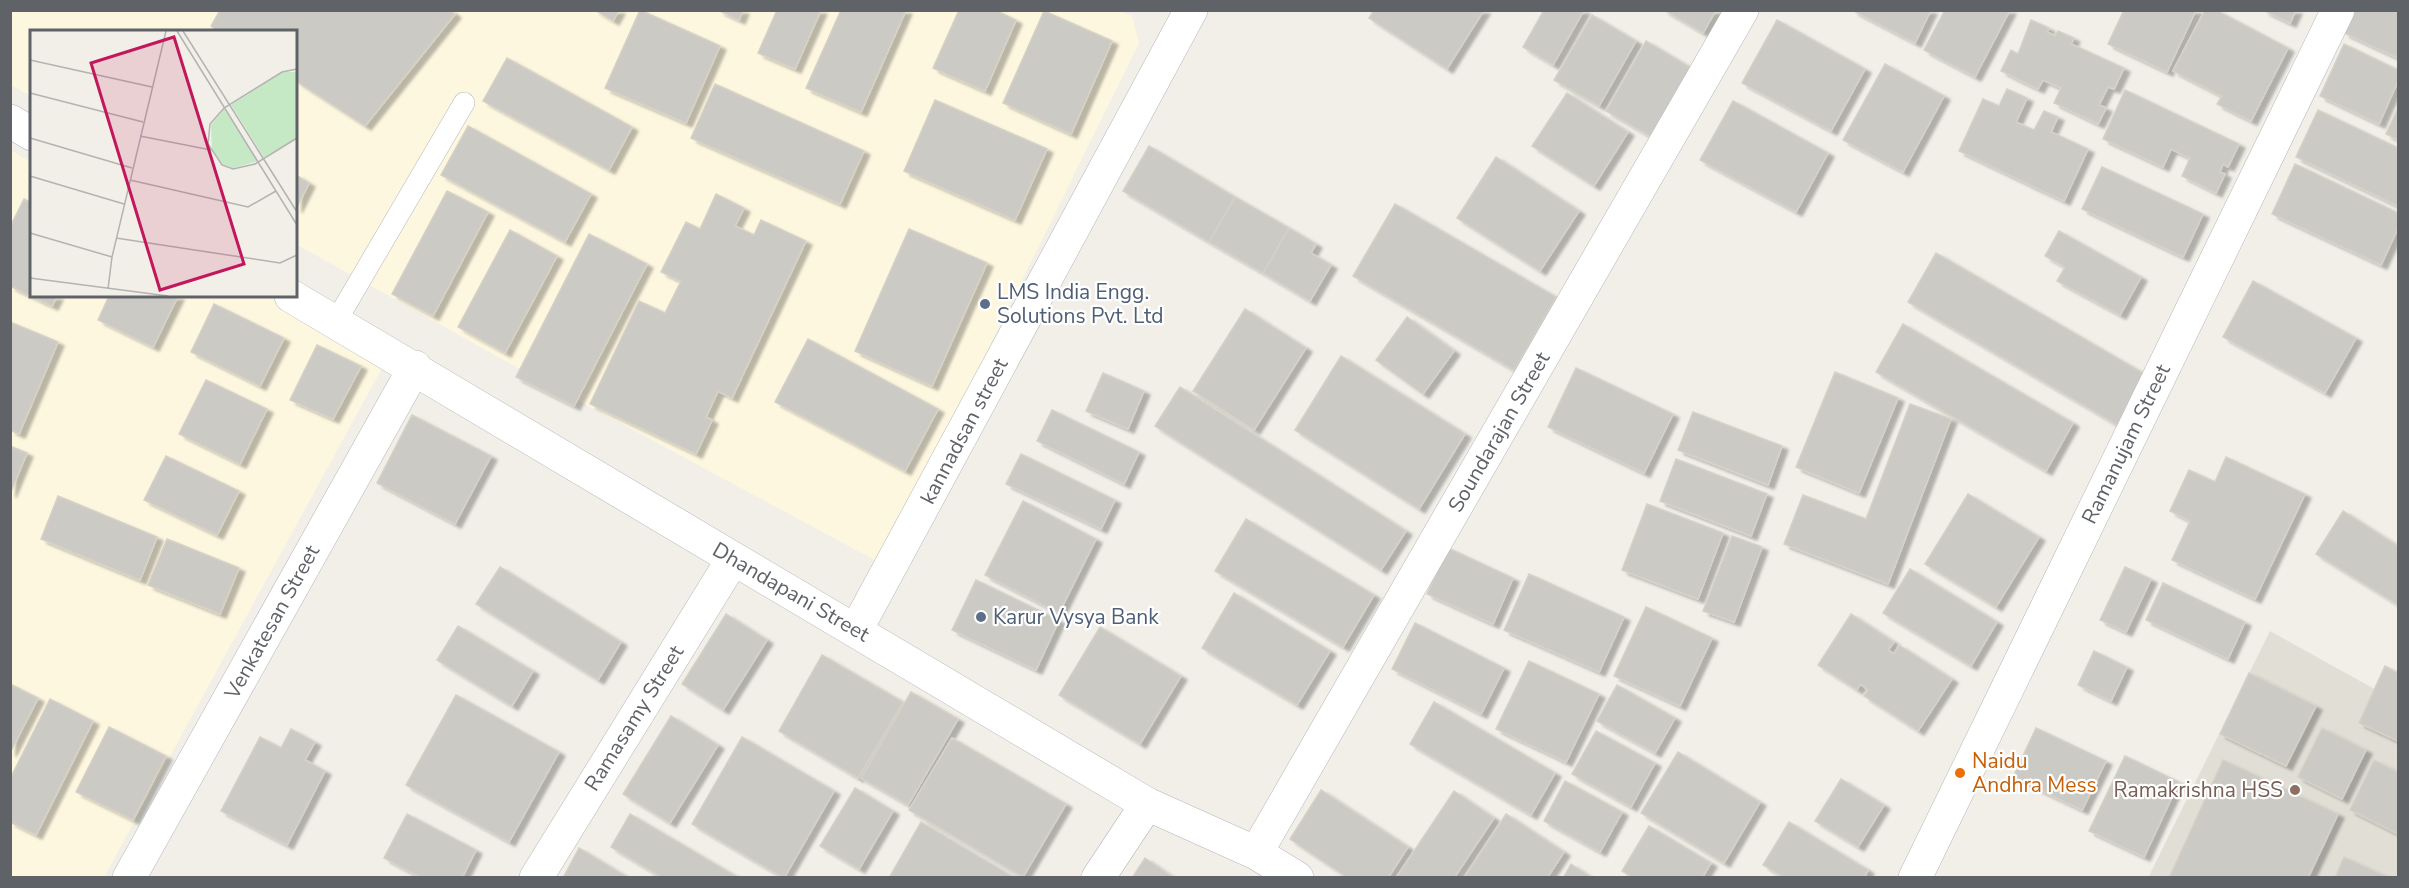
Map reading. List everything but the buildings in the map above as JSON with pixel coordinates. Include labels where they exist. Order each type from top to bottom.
[{"type":"street","name":"kannadsan street","points":[[856,630],[1191,10]]},
{"type":"street","name":"Soundarajan Street","points":[[1257,853],[1742,10]]},
{"type":"street","name":"Ramanujam Street","points":[[1915,878],[2338,10]]},
{"type":"street","points":[[10,122],[30,133]]},
{"type":"street","name":"Dhandapani Street","points":[[293,297],[415,367],[733,559],[1147,804],[1257,853],[1297,878]]},
{"type":"street","name":"Venkatesan Street","points":[[129,878],[415,367]]},
{"type":"street","name":"Ramasamy Street","points":[[536,878],[733,559]]},
{"type":"street","points":[[1098,878],[1147,804]]},
{"type":"lane","points":[[335,323],[464,103]]},
{"type":"shaded area","points":[[11,10],[1116,10],[1132,16],[1139,43],[882,564],[520,369],[297,245],[297,30],[30,30],[30,95],[11,85]]},
{"type":"shaded area","points":[[10,150],[30,161],[30,297],[278,297],[388,357],[104,877],[11,877]]},
{"type":"shaded area","name":"Ramakrishna HSS","points":[[2270,631],[2398,702],[2398,877],[2148,878]]},
{"type":"place","name":"LMS India Engg. Solutions Pvt. Ltd","points":[[985,304]]},
{"type":"place","name":"Karur Vysya Bank","points":[[981,617]]},
{"type":"place","name":"Naidu Andhra Mess","points":[[1960,773]]},
{"type":"place","name":"Ramakrishna HSS","points":[[2295,790]]}]
